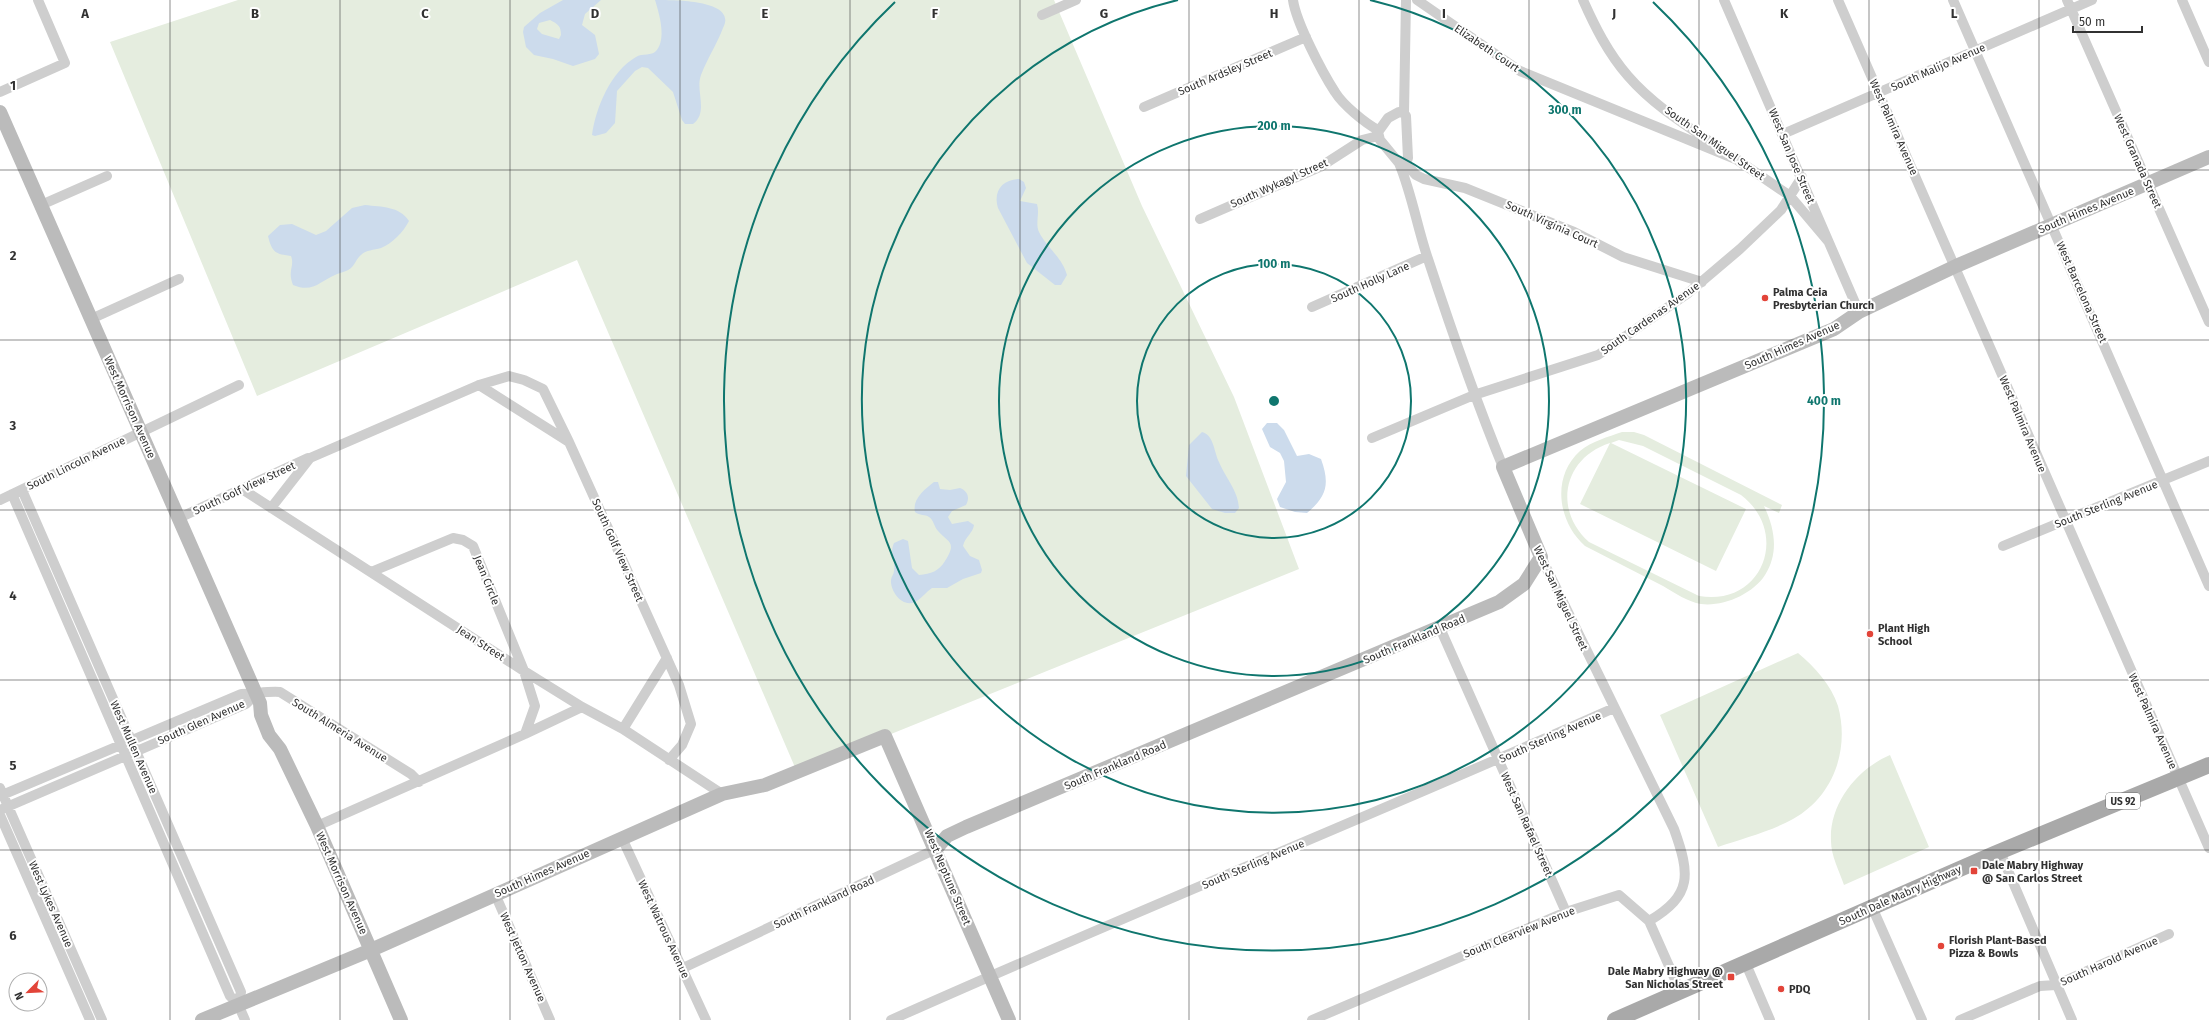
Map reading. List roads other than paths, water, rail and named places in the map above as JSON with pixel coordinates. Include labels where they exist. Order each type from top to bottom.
[{"type":"main road","name":"South Dale Mabry Highway","points":[[1616,1020],[1681,993],[1872,907],[2209,765]]},
{"type":"street","points":[[0,92],[66,63],[38,0]]},
{"type":"street","points":[[1042,15],[1076,0]]},
{"type":"street","points":[[1293,0],[1294,12],[1335,93],[1378,133],[1402,163],[1408,158],[1404,113],[1406,0]]},
{"type":"street","name":"Elizabeth Court","points":[[1417,0],[1520,71],[1738,160]]},
{"type":"street","name":"South San Miguel Street","points":[[1583,0],[1599,34],[1628,76],[1675,118],[1790,196],[1828,241]]},
{"type":"street","name":"West San Jose Street","points":[[1724,0],[1802,177],[1859,312]]},
{"type":"street","name":"West Palmira Avenue","points":[[1838,0],[1956,266],[2065,520],[2209,848]]},
{"type":"street","name":"West Barcelona Street","points":[[1953,0],[2209,586]]},
{"type":"street","name":"South Malijo Avenue","points":[[1783,134],[1976,50],[2069,5],[2092,0]]},
{"type":"street","points":[[2182,0],[2209,62]]},
{"type":"street","name":"West Granada Street","points":[[2069,5],[2209,322]]},
{"type":"street","name":"South Ardsley Street","points":[[1144,108],[1306,37]]},
{"type":"street","name":"West Morrison Avenue","points":[[0,112],[258,699],[261,715],[269,735],[280,749],[317,826],[401,1020]]},
{"type":"street","points":[[1378,133],[1394,114],[1404,113]]},
{"type":"street","points":[[1674,133],[1675,118]]},
{"type":"street","name":"South Wykagyl Street","points":[[1200,219],[1320,167],[1362,140],[1378,133]]},
{"type":"street","name":"South Himes Avenue","points":[[1503,467],[1834,329],[1859,312],[1956,266],[2209,157]]},
{"type":"street","name":"West San Miguel Street","points":[[1402,163],[1427,256],[1474,395],[1503,467],[1541,557],[1674,829],[1684,857],[1686,876],[1680,895],[1664,912],[1649,921]]},
{"type":"street","name":"South Virginia Court","points":[[1402,163],[1416,175],[1424,179],[1465,188],[1574,232],[1623,257],[1702,282]]},
{"type":"street","points":[[41,205],[107,176]]},
{"type":"street","name":"South Cardenas Avenue","points":[[1372,438],[1474,395],[1598,355],[1702,282],[1761,230],[1781,210],[1802,177]]},
{"type":"street","name":"South Holly Lane","points":[[1312,307],[1427,256]]},
{"type":"street","points":[[91,319],[179,279]]},
{"type":"street","name":"South Golf View Street","points":[[178,518],[310,458],[479,385],[508,376],[524,380],[543,389],[569,442],[679,685],[691,724],[682,745],[669,760]]},
{"type":"street","name":"South Lincoln Avenue","points":[[0,500],[239,385]]},
{"type":"street","points":[[479,385],[569,442]]},
{"type":"street","name":"South Golf View Street","points":[[271,508],[310,458]]},
{"type":"street","name":"South Sterling Avenue","points":[[2003,546],[2209,461]]},
{"type":"street","name":"Jean Street","points":[[242,489],[524,671],[582,707],[623,729],[722,794]]},
{"type":"street","name":"West Mullen Avenue","points":[[17,492],[136,751],[241,992],[238,1004]]},
{"type":"street","name":"West Mullen Avenue","points":[[17,492],[121,745],[230,996],[238,1004],[244,1020]]},
{"type":"street","name":"Jean Circle","points":[[371,572],[452,538],[463,540],[473,546],[524,671]]},
{"type":"street","name":"South Frankland Road","points":[[683,968],[936,849],[947,836],[960,830],[1500,602],[1524,584],[1541,557]]},
{"type":"street","name":"West San Rafael Street","points":[[1440,628],[1566,912]]},
{"type":"street","points":[[623,729],[667,658]]},
{"type":"street","points":[[524,671],[535,706],[525,734]]},
{"type":"street","name":"South Almeria Avenue","points":[[258,699],[270,691],[280,692],[411,774],[419,782]]},
{"type":"street","name":"South Glen Avenue","points":[[1,793],[121,745],[241,694],[258,699]]},
{"type":"street","name":"South Glen Avenue","points":[[4,809],[258,699]]},
{"type":"street","points":[[317,826],[419,782],[582,707]]},
{"type":"street","name":"South Sterling Avenue","points":[[891,1020],[990,975],[1499,760],[1614,708]]},
{"type":"street","name":"South Himes Avenue","points":[[202,1020],[371,950],[722,794],[764,785],[885,736]]},
{"type":"street","name":"West Neptune Street","points":[[885,736],[936,849],[1009,1020]]},
{"type":"street","name":"West Lykes Avenue","points":[[1,793],[4,809],[102,1020]]},
{"type":"street","name":"West Lykes Avenue","points":[[0,815],[90,1020]]},
{"type":"street","name":"West Watrous Avenue","points":[[622,838],[706,1020]]},
{"type":"street","points":[[2000,852],[2072,1020]]},
{"type":"street","name":"West Jetton Avenue","points":[[495,894],[550,1020]]},
{"type":"street","name":"South Clearview Avenue","points":[[1312,1020],[1566,912],[1619,895],[1649,921],[1681,993]]},
{"type":"street","points":[[1872,907],[1922,1020]]},
{"type":"street","name":"South Harold Avenue","points":[[1960,1020],[2040,986],[2056,985],[2169,934]]},
{"type":"street","points":[[1746,964],[1770,1020]]},
{"type":"water","points":[[563,0],[601,0],[585,14],[582,25],[595,35],[599,54],[595,59],[573,66],[553,59],[534,55],[526,47],[523,32],[524,27],[540,13]],"holes":[[[550,20],[557,24],[560,29],[561,35],[559,39],[542,34],[537,29],[539,23]]]},
{"type":"water","points":[[655,0],[690,1],[714,7],[722,12],[725,19],[721,34],[701,75],[699,88],[701,107],[698,119],[693,124],[685,124],[682,120],[673,92],[648,68],[642,67],[635,71],[617,91],[615,123],[606,133],[595,136],[592,135],[601,102],[612,80],[627,63],[641,55],[654,53],[659,46],[662,33]]},
{"type":"water","points":[[1019,179],[1024,182],[1026,188],[1020,201],[1037,204],[1037,225],[1039,232],[1065,269],[1067,275],[1061,285],[1055,285],[1027,263],[998,208],[997,196],[1000,188],[1008,182]]},
{"type":"water","points":[[365,205],[390,208],[400,212],[409,221],[401,233],[393,240],[381,248],[363,253],[348,270],[335,275],[316,286],[306,288],[293,285],[291,280],[291,256],[275,252],[271,246],[268,236],[280,225],[292,224],[316,235],[326,231],[352,208]]},
{"type":"water","points":[[1267,423],[1277,423],[1284,430],[1297,456],[1309,454],[1321,459],[1326,483],[1325,489],[1319,501],[1307,513],[1295,512],[1280,507],[1277,499],[1286,482],[1284,461],[1280,453],[1270,447],[1262,429]]},
{"type":"water","points":[[1202,432],[1211,440],[1219,462],[1234,489],[1239,508],[1235,513],[1225,513],[1212,509],[1186,476],[1189,445]]},
{"type":"water","points":[[934,482],[938,482],[940,489],[950,490],[960,488],[963,489],[968,495],[966,505],[952,511],[948,517],[952,524],[968,521],[974,525],[963,546],[970,556],[979,560],[982,570],[981,573],[963,579],[947,588],[932,588],[917,601],[906,603],[901,601],[892,589],[891,584],[891,579],[894,572],[892,551],[894,543],[903,539],[908,541],[912,568],[919,575],[931,573],[937,570],[943,564],[951,550],[950,543],[937,529],[931,518],[915,512],[915,503],[917,499],[923,491]]},
{"type":"place","name":"Palma Ceia Presbyterian Church","points":[[1765,298]]},
{"type":"place","name":"Plant High School","points":[[1870,634]]},
{"type":"place","name":"Dale Mabry Highway @ San Carlos Street","points":[[1974,871]]},
{"type":"place","name":"Florish Plant-Based Pizza & Bowls","points":[[1941,946]]},
{"type":"place","name":"Dale Mabry Highway @ San Nicholas Street","points":[[1731,977]]},
{"type":"place","name":"PDQ","points":[[1781,989]]}]
